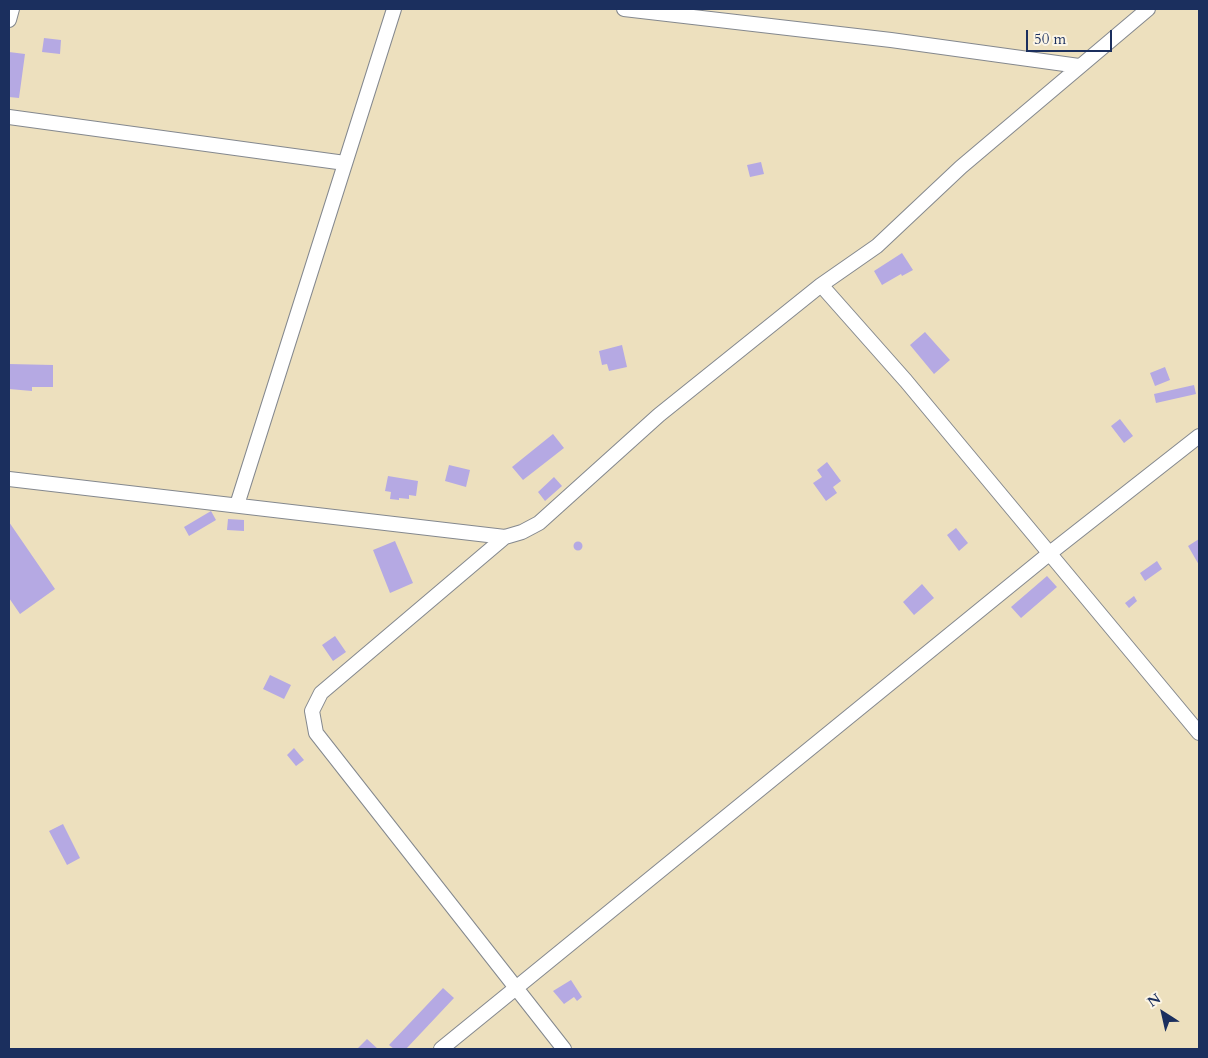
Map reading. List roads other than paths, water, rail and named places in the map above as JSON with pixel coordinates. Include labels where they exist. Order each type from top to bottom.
[{"type":"street","points":[[9,20],[12,9]]},
{"type":"street","points":[[237,505],[394,9]]},
{"type":"street","points":[[624,9],[892,40],[1079,66]]},
{"type":"street","points":[[564,1049],[316,733],[312,711],[321,693],[505,537],[539,523],[659,415],[821,285],[877,246],[960,167],[1148,9]]},
{"type":"street","points":[[9,117],[345,163]]},
{"type":"street","points":[[821,285],[906,381],[1199,733]]},
{"type":"street","points":[[442,1049],[1050,553],[1199,436]]},
{"type":"street","points":[[9,479],[505,537]]}]
